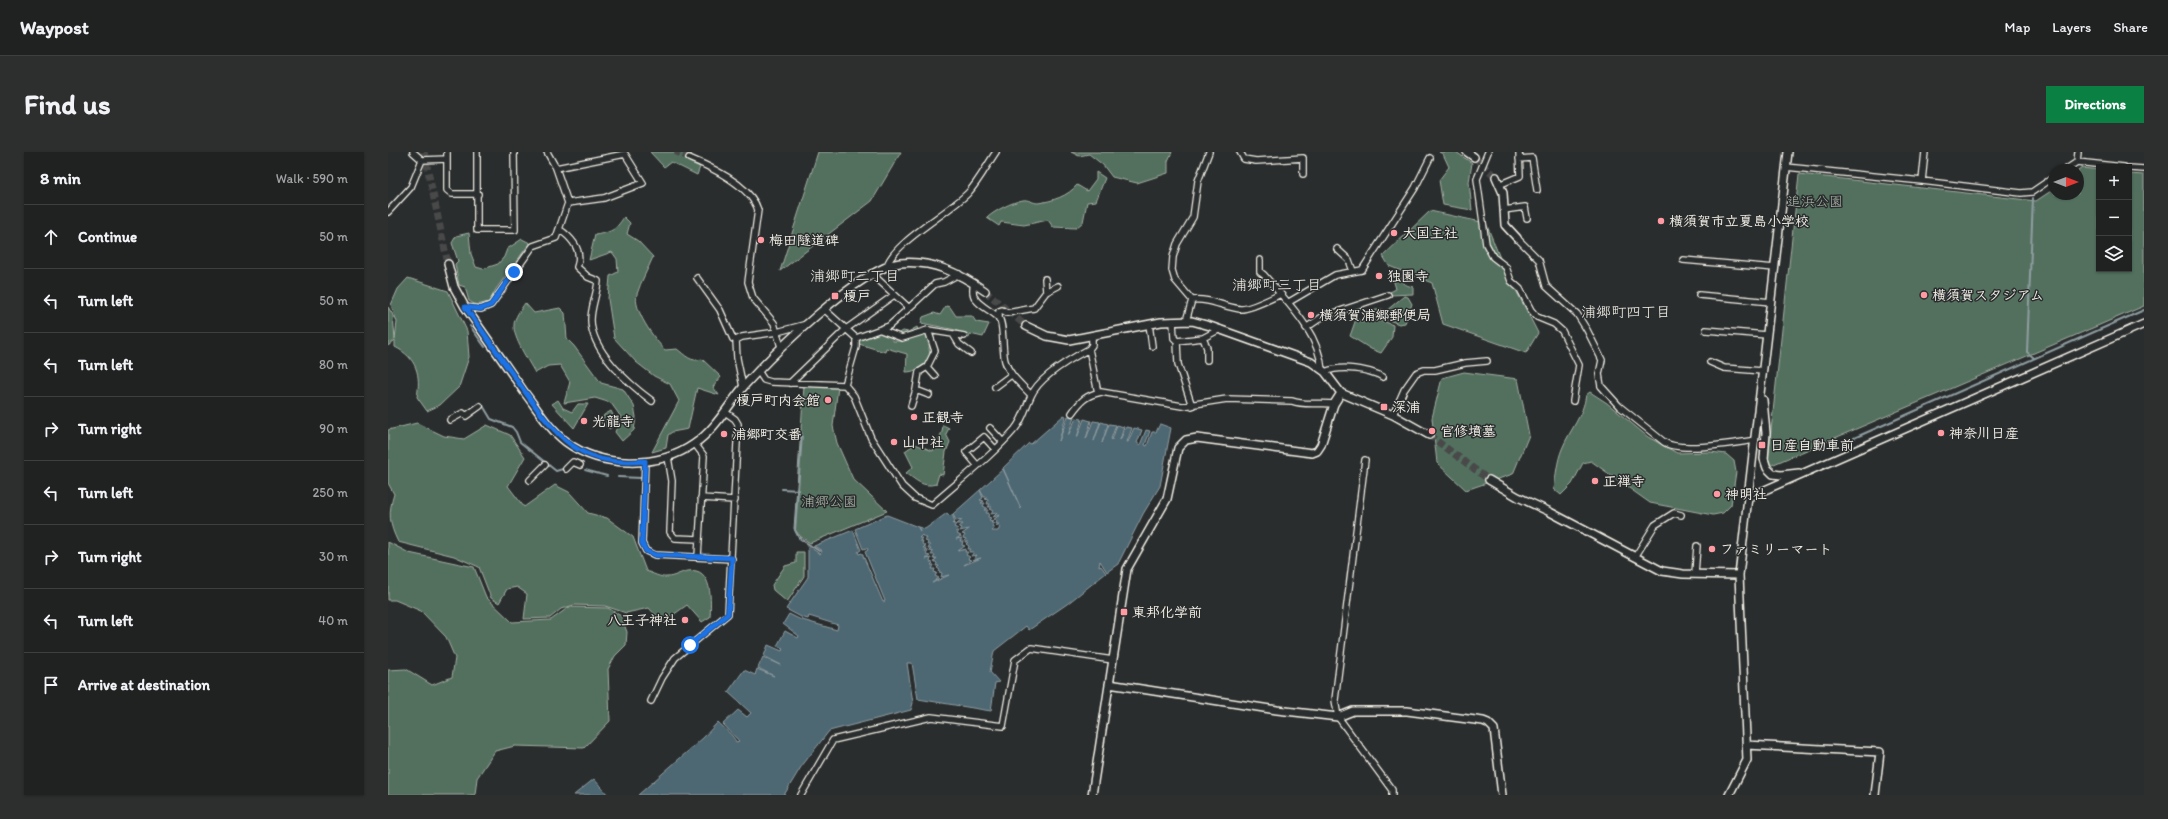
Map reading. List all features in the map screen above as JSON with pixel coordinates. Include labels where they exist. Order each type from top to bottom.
[{"type":"street","points":[[413,152],[422,160],[447,159]]},
{"type":"street","points":[[447,152],[447,190],[452,194],[478,194]]},
{"type":"street","points":[[477,152],[477,230],[514,230],[514,152]]},
{"type":"street","points":[[465,307],[481,309],[491,305],[533,246],[556,238],[568,203],[556,168],[547,152]]},
{"type":"street","points":[[887,266],[888,260],[900,247],[968,193],[996,152]]},
{"type":"street","points":[[1209,152],[1198,181],[1193,217],[1177,244],[1173,257],[1172,270],[1175,280],[1192,300],[1212,301],[1217,305],[1241,309],[1281,294]]},
{"type":"street","points":[[1240,152],[1244,159],[1256,161],[1304,158],[1303,174]]},
{"type":"street","points":[[1467,152],[1474,157]]},
{"type":"street","points":[[1488,152],[1477,179],[1486,244],[1493,257],[1506,268],[1511,281],[1520,290],[1531,310],[1537,317],[1562,331],[1578,365],[1573,400]]},
{"type":"street","points":[[1500,184],[1520,176],[1519,152]]},
{"type":"street","points":[[1729,795],[1747,760],[1739,575],[1788,152]]},
{"type":"street","points":[[1922,181],[1925,152]]},
{"type":"street","points":[[2077,162],[2078,152]]},
{"type":"street","points":[[556,168],[626,154],[643,184],[604,198],[568,203]]},
{"type":"street","points":[[689,158],[710,167],[746,192],[755,201],[758,210],[748,282],[753,298],[774,322],[781,347]]},
{"type":"street","points":[[1289,302],[1335,275],[1362,270],[1415,188],[1430,158]]},
{"type":"street","points":[[1519,159],[1532,158],[1537,190]]},
{"type":"street","points":[[388,212],[411,187],[422,160]]},
{"type":"street","points":[[2074,164],[2077,162],[2096,164]]},
{"type":"street","points":[[1786,167],[2022,193],[2032,192],[2048,181]]},
{"type":"street","points":[[2132,168],[2144,169]]},
{"type":"street","points":[[1496,177],[1500,184],[1505,225],[1539,260],[1546,286],[1572,309],[1583,324],[1602,360],[1599,374],[1601,386],[1619,406],[1671,446],[1708,446],[1755,440]]},
{"type":"street","points":[[1504,210],[1525,207],[1527,218]]},
{"type":"street","points":[[559,229],[570,237],[576,247],[580,259],[577,267],[588,277],[598,281],[591,320],[592,336],[610,363],[641,393],[652,401]]},
{"type":"street","points":[[1338,249],[1349,260],[1353,271]]},
{"type":"street","points":[[1260,260],[1260,272],[1264,274],[1289,302],[1306,328],[1321,357],[1323,371]]},
{"type":"street","points":[[1683,260],[1775,268]]},
{"type":"street","points":[[448,264],[454,287],[465,307],[557,434],[585,453],[606,461],[623,462],[645,461],[668,456],[695,444],[725,412],[743,387],[781,347],[824,310],[871,273],[887,266],[899,263],[919,263],[943,268],[959,274],[985,291]]},
{"type":"street","points":[[871,273],[909,308]]},
{"type":"street","points":[[856,338],[889,326],[934,284],[944,282],[959,274]]},
{"type":"street","points":[[697,278],[720,310],[733,339],[736,340],[737,358],[743,387]]},
{"type":"street","points":[[1045,279],[1046,292]]},
{"type":"street","points":[[974,284],[972,291],[975,299],[983,308],[999,319]]},
{"type":"street","points":[[1031,395],[1011,375],[1005,362],[1002,341],[1002,326],[999,319],[999,311],[1002,310],[1007,313],[1034,308],[1046,292],[1058,286]]},
{"type":"street","points":[[790,383],[846,329],[894,295]]},
{"type":"street","points":[[1306,328],[1322,317],[1388,295]]},
{"type":"street","points":[[1699,295],[1771,302]]},
{"type":"street","points":[[1186,321],[1192,300]]},
{"type":"street","points":[[824,310],[856,338],[856,347],[845,385]]},
{"type":"street","points":[[1173,321],[1174,338],[1177,341],[1178,364],[1192,406]]},
{"type":"street","points":[[1026,326],[1047,336],[1069,340],[1092,337],[1149,324],[1173,321],[1186,321],[1220,329],[1311,362],[1323,371],[1341,393],[1393,415],[1429,435]]},
{"type":"street","points":[[736,340],[742,337],[777,332],[809,323]]},
{"type":"street","points":[[1149,324],[1153,337],[1152,346]]},
{"type":"street","points":[[1749,497],[2144,324]]},
{"type":"street","points":[[1177,341],[1203,338],[1220,329]]},
{"type":"street","points":[[881,330],[902,338],[928,330],[964,336]]},
{"type":"street","points":[[910,406],[916,390],[919,372],[927,366],[934,351],[928,330]]},
{"type":"street","points":[[1706,330],[1767,335]]},
{"type":"street","points":[[953,334],[959,344],[971,353]]},
{"type":"street","points":[[758,371],[764,380],[790,383],[845,385],[854,396],[871,438],[902,486],[915,498],[932,505],[1003,442],[1024,418],[1031,395],[1049,375],[1089,349],[1092,345],[1092,337]]},
{"type":"street","points":[[1203,338],[1207,348],[1207,360]]},
{"type":"street","points":[[1089,349],[1098,393]]},
{"type":"street","points":[[1393,415],[1404,390],[1416,373],[1424,370],[1435,370],[1465,363],[1487,361]]},
{"type":"street","points":[[1710,362],[1724,368],[1763,372]]},
{"type":"street","points":[[927,366],[935,376]]},
{"type":"street","points":[[1323,371],[1331,369],[1358,370],[1374,373],[1383,377]]},
{"type":"street","points":[[995,387],[1011,375]]},
{"type":"street","points":[[1762,384],[1766,433],[1764,459],[1767,468],[1773,474],[1781,475],[1805,473]]},
{"type":"street","points":[[916,390],[929,395]]},
{"type":"street","points":[[1072,413],[1079,403],[1089,395],[1098,393],[1182,406],[1192,406],[1227,399],[1292,402],[1299,404],[1323,402],[1334,404]]},
{"type":"street","points":[[1092,795],[1127,569],[1167,499],[1173,479],[1176,455],[1181,444],[1186,440],[1197,438],[1312,453],[1317,451],[1321,445],[1334,404],[1341,393]]},
{"type":"street","points":[[450,420],[463,414],[466,416],[480,406]]},
{"type":"street","points":[[651,702],[662,678],[675,658],[728,614],[738,424],[735,419],[725,412]]},
{"type":"street","points":[[990,428],[1003,442]]},
{"type":"street","points":[[977,465],[966,452],[984,437],[995,449]]},
{"type":"street","points":[[695,444],[704,456],[698,557]]},
{"type":"street","points":[[668,456],[672,481],[670,532],[674,538],[699,539]]},
{"type":"street","points":[[1365,460],[1334,700],[1338,717],[1392,790],[1392,795]]},
{"type":"street","points":[[645,461],[642,543],[646,551],[655,555],[732,558]]},
{"type":"street","points":[[566,469],[573,462],[580,465]]},
{"type":"street","points":[[530,480],[546,465]]},
{"type":"street","points":[[1489,480],[1518,497],[1548,511],[1662,571],[1695,574],[1739,575]]},
{"type":"street","points":[[701,498],[735,500]]},
{"type":"street","points":[[1635,557],[1655,525],[1674,513],[1681,515]]},
{"type":"street","points":[[1695,574],[1697,546]]},
{"type":"street","points":[[801,795],[833,740],[931,717],[1003,726],[1015,660],[1031,648],[1113,660]]},
{"type":"street","points":[[1109,684],[1277,710],[1338,717],[1353,711],[1407,711],[1488,723],[1494,729],[1502,795]]},
{"type":"street","points":[[1746,745],[1880,752],[1875,795]]},
{"type":"green space","points":[[650,152],[692,152],[689,162],[700,167],[697,175],[671,162],[664,167]]},
{"type":"green space","points":[[818,152],[901,152],[872,201],[780,271]]},
{"type":"green space","points":[[1071,152],[1172,152],[1168,161],[1168,173],[1137,183],[1112,177],[1103,165],[1089,154],[1079,156]]},
{"type":"green space","points":[[1439,152],[1456,152],[1472,163],[1469,182],[1472,210],[1443,205],[1439,180],[1449,167],[1443,154]]},
{"type":"green space","name":"追浜公園","points":[[2084,168],[2096,170],[2096,272],[2132,272],[2132,174],[2144,175],[2144,306],[1767,467],[1799,174],[2036,201],[2048,193],[2048,200],[2084,200]]},
{"type":"green space","points":[[1096,172],[1105,178],[1096,201],[1087,202],[1083,222],[1076,228],[1053,227],[1048,220],[1024,225],[1001,222],[999,226],[987,218],[999,210],[1019,201],[1025,200],[1038,203],[1055,199],[1065,195],[1077,185],[1087,191],[1096,179]]},
{"type":"green space","points":[[1430,211],[1486,223],[1502,263],[1538,333],[1526,353],[1443,324],[1432,283],[1389,266],[1383,256]]},
{"type":"green space","points":[[624,217],[630,223],[627,234],[638,241],[653,257],[637,294],[636,300],[645,324],[665,350],[677,349],[691,359],[702,359],[721,377],[713,387],[719,395],[697,388],[688,429],[672,432],[668,435],[666,448],[652,452],[679,401],[670,384],[654,376],[636,362],[614,338],[608,299],[610,276],[618,272],[617,259],[612,252],[589,260],[595,235],[612,230]]},
{"type":"green space","points":[[469,233],[471,254],[476,267],[483,269],[498,264],[504,257],[507,249],[522,239],[530,243],[496,289],[489,302],[476,305],[469,301],[465,287],[459,285],[455,264],[458,261],[452,243],[456,236]]},
{"type":"green space","points":[[1391,272],[1400,274],[1404,283],[1413,287],[1413,294],[1391,295],[1390,292],[1396,289]]},
{"type":"green space","points":[[408,278],[448,291],[467,331],[469,357],[459,387],[440,405],[427,411],[417,397],[418,374],[413,362],[402,351],[395,347],[395,340],[388,346],[388,307],[393,315],[395,339],[397,322],[391,305],[398,289]]},
{"type":"green space","points":[[1404,296],[1408,297],[1412,304],[1405,323],[1399,324],[1378,316],[1364,320],[1363,313],[1381,309],[1386,311]]},
{"type":"green space","points":[[525,303],[534,313],[560,308],[565,313],[567,339],[574,346],[601,383],[623,389],[634,406],[636,417],[634,430],[622,441],[615,432],[621,417],[611,403],[595,398],[564,403],[570,382],[560,365],[548,366],[535,373],[514,330],[515,319]]},
{"type":"green space","points":[[946,306],[950,307],[956,316],[972,316],[976,322],[989,324],[983,337],[970,334],[969,338],[956,333],[956,330],[921,323],[923,317],[934,313],[940,315]]},
{"type":"green space","points":[[1356,319],[1364,322],[1380,320],[1393,325],[1392,337],[1381,353],[1371,349],[1350,336]]},
{"type":"green space","points":[[917,327],[918,330],[926,333],[930,344],[930,356],[923,365],[914,371],[906,372],[907,354],[886,348],[885,352],[859,344],[859,340],[881,332],[892,337],[893,341],[900,341],[898,334],[903,331],[908,332]]},
{"type":"green space","points":[[1464,372],[1518,379],[1529,435],[1513,474],[1466,490],[1437,463],[1432,418],[1442,378]]},
{"type":"green space","name":"浦郷公園","points":[[804,386],[838,387],[833,426],[837,443],[853,479],[887,511],[810,543],[801,537],[794,529]]},
{"type":"green space","points":[[1590,392],[1607,403],[1648,437],[1677,453],[1711,452],[1726,454],[1734,461],[1736,472],[1731,505],[1723,513],[1713,515],[1650,503],[1591,461],[1583,463],[1572,484],[1561,495],[1554,489],[1559,458],[1565,442],[1582,410],[1586,395]]},
{"type":"green space","points":[[558,400],[563,408],[572,412],[578,404],[588,404],[574,428],[552,404]]},
{"type":"green space","points":[[611,411],[617,423],[612,425],[610,429],[600,422],[604,415]]},
{"type":"green space","points":[[417,423],[444,436],[464,439],[487,425],[510,435],[525,457],[508,486],[524,507],[555,485],[569,492],[588,513],[607,518],[633,537],[646,571],[665,577],[688,571],[696,571],[702,574],[709,586],[710,617],[702,622],[687,605],[666,620],[659,619],[649,608],[626,613],[605,606],[574,605],[561,609],[550,618],[524,619],[527,594],[517,587],[507,589],[499,603],[491,598],[479,567],[454,556],[398,542],[390,518],[394,494],[388,483],[388,430]]},
{"type":"green space","points":[[943,425],[949,428],[946,434],[950,442],[946,452],[943,475],[939,474],[936,484],[923,484],[916,481],[906,473],[913,467],[905,451],[915,444],[933,451],[942,432]]},
{"type":"green space","points":[[388,542],[409,553],[474,567],[486,597],[512,622],[551,620],[569,607],[608,608],[621,616],[627,632],[626,645],[615,656],[608,669],[610,721],[584,748],[515,746],[495,751],[477,778],[475,795],[388,795],[388,670],[406,669],[432,685],[452,677],[455,658],[446,637],[421,611],[395,600],[388,600]]},
{"type":"green space","points":[[796,552],[804,552],[804,576],[787,602],[773,590],[772,585],[785,566],[796,563]]},
{"type":"water","points":[[1064,415],[1066,416],[1059,441],[1068,416],[1074,417],[1068,436],[1076,418],[1082,419],[1077,438],[1084,419],[1091,421],[1086,439],[1093,421],[1100,422],[1094,441],[1101,422],[1108,424],[1102,443],[1109,424],[1116,425],[1111,439],[1112,440],[1117,425],[1124,427],[1120,440],[1126,427],[1132,428],[1127,442],[1134,428],[1142,430],[1137,443],[1140,445],[1146,430],[1150,431],[1145,445],[1147,446],[1152,432],[1156,432],[1160,424],[1171,428],[1160,486],[1143,514],[1118,564],[1107,572],[1100,561],[1099,567],[1101,566],[1106,573],[1067,604],[1029,630],[1026,626],[994,651],[990,672],[999,682],[995,683],[991,711],[918,699],[912,663],[907,663],[913,703],[911,710],[829,731],[801,767],[784,795],[638,795],[703,738],[718,722],[736,742],[739,741],[723,724],[738,710],[747,717],[751,713],[728,692],[744,670],[755,675],[757,669],[774,676],[758,668],[763,657],[781,665],[764,656],[768,645],[782,651],[783,648],[777,646],[785,631],[798,638],[799,636],[783,624],[789,614],[799,619],[837,630],[838,625],[809,616],[808,619],[801,617],[786,609],[808,577],[808,546],[820,554],[822,551],[814,546],[853,530],[861,550],[858,552],[859,554],[862,553],[883,602],[885,601],[865,552],[868,550],[867,548],[863,549],[855,529],[887,515],[925,529],[947,513],[950,516],[952,514],[955,522],[953,524],[956,524],[954,527],[958,529],[956,531],[959,531],[957,534],[961,536],[956,539],[962,538],[960,541],[963,541],[962,545],[965,546],[958,551],[966,549],[965,552],[968,552],[966,555],[970,557],[968,559],[971,560],[964,565],[981,558],[973,560],[977,555],[971,556],[974,552],[969,552],[971,549],[968,549],[969,546],[966,544],[968,542],[965,542],[966,539],[963,538],[965,535],[962,534],[969,529],[960,531],[962,528],[959,527],[963,524],[957,524],[962,520],[956,521],[953,514],[1003,469],[1021,509],[1003,468],[1029,443],[1031,444]],"holes":[[[980,490],[984,497],[987,497],[985,499],[988,500],[987,504],[990,504],[988,507],[992,507],[989,509],[993,511],[991,514],[997,513],[993,517],[1000,515],[994,519],[997,521],[996,524],[999,524],[996,526],[1000,527],[998,531],[992,531],[995,527],[992,527],[994,523],[991,523],[993,521],[989,520],[991,518],[988,517],[989,513],[986,513],[988,510],[984,510],[987,508],[983,506],[985,503],[981,503],[984,501],[980,500],[983,498]],[[922,535],[924,538],[927,538],[925,541],[928,542],[927,545],[930,545],[928,549],[931,549],[929,551],[933,552],[931,555],[935,555],[933,559],[937,558],[934,561],[937,563],[936,566],[939,566],[937,568],[940,570],[939,572],[942,573],[941,577],[949,575],[932,583],[939,578],[935,576],[937,573],[934,572],[935,569],[932,569],[934,565],[931,565],[933,563],[930,562],[931,558],[926,559],[930,556],[926,555],[928,551],[925,551],[926,548],[923,548],[925,546],[922,544],[923,541],[920,541],[922,538],[919,538]]]},
{"type":"water","points":[[594,779],[608,795],[574,795]]},
{"type":"waterway","points":[[2033,198],[2027,352],[2034,358]]},
{"type":"waterway","points":[[1854,438],[2144,310]]},
{"type":"waterway","points":[[470,326],[485,347]]},
{"type":"waterway","points":[[482,404],[491,419],[512,427],[520,442],[556,471],[566,468]]},
{"type":"waterway","points":[[802,434],[795,530],[799,538],[819,551]]},
{"type":"waterway","points":[[585,470],[607,476]]},
{"type":"waterway","points":[[618,477],[641,478]]},
{"type":"waterway","points":[[782,489],[799,490]]},
{"type":"tunnel","points":[[424,152],[448,264]]},
{"type":"tunnel","points":[[675,152],[689,158]]},
{"type":"tunnel","points":[[1474,157],[1496,177]]},
{"type":"tunnel","points":[[985,291],[1026,326]]},
{"type":"tunnel","points":[[1429,435],[1489,480]]},
{"type":"place","name":"横須賀市立夏島小学校","points":[[1661,221]]},
{"type":"place","name":"大国主社","points":[[1394,233]]},
{"type":"place","name":"梅田隧道碑","points":[[761,240]]},
{"type":"place","name":"独園寺","points":[[1379,276]]},
{"type":"place","name":"横須賀スタジアム","points":[[1924,295]]},
{"type":"place","name":"榎戸","points":[[835,296]]},
{"type":"place","name":"横須賀浦郷郵便局","points":[[1311,315]]},
{"type":"place","name":"榎戸町内会館","points":[[828,400]]},
{"type":"place","name":"深浦","points":[[1384,407]]},
{"type":"place","name":"正観寺","points":[[914,417]]},
{"type":"place","name":"光龍寺","points":[[584,421]]},
{"type":"place","name":"官修墳墓","points":[[1432,431]]},
{"type":"place","name":"神奈川日産","points":[[1941,433]]},
{"type":"place","name":"浦郷町交番","points":[[724,434]]},
{"type":"place","name":"山中社","points":[[894,442]]},
{"type":"place","name":"日産自動車前","points":[[1762,445]]},
{"type":"place","name":"正禅寺","points":[[1595,481]]},
{"type":"place","name":"神明社","points":[[1717,494]]},
{"type":"place","name":"ファミリーマート","points":[[1712,549]]},
{"type":"place","name":"東邦化学前","points":[[1124,612]]},
{"type":"place","name":"八王子神社","points":[[685,620]]},
{"type":"district","name":"浦郷町二丁目","points":[[855,276]]},
{"type":"district","name":"浦郷町三丁目","points":[[1277,285]]},
{"type":"district","name":"浦郷町四丁目","points":[[1626,312]]},
{"type":"route","points":[[514,272],[491,305],[487,308],[481,309],[465,307],[548,424],[567,443],[585,453],[606,461],[645,461],[642,543],[646,551],[655,555],[732,558],[728,614],[690,645]]}]
